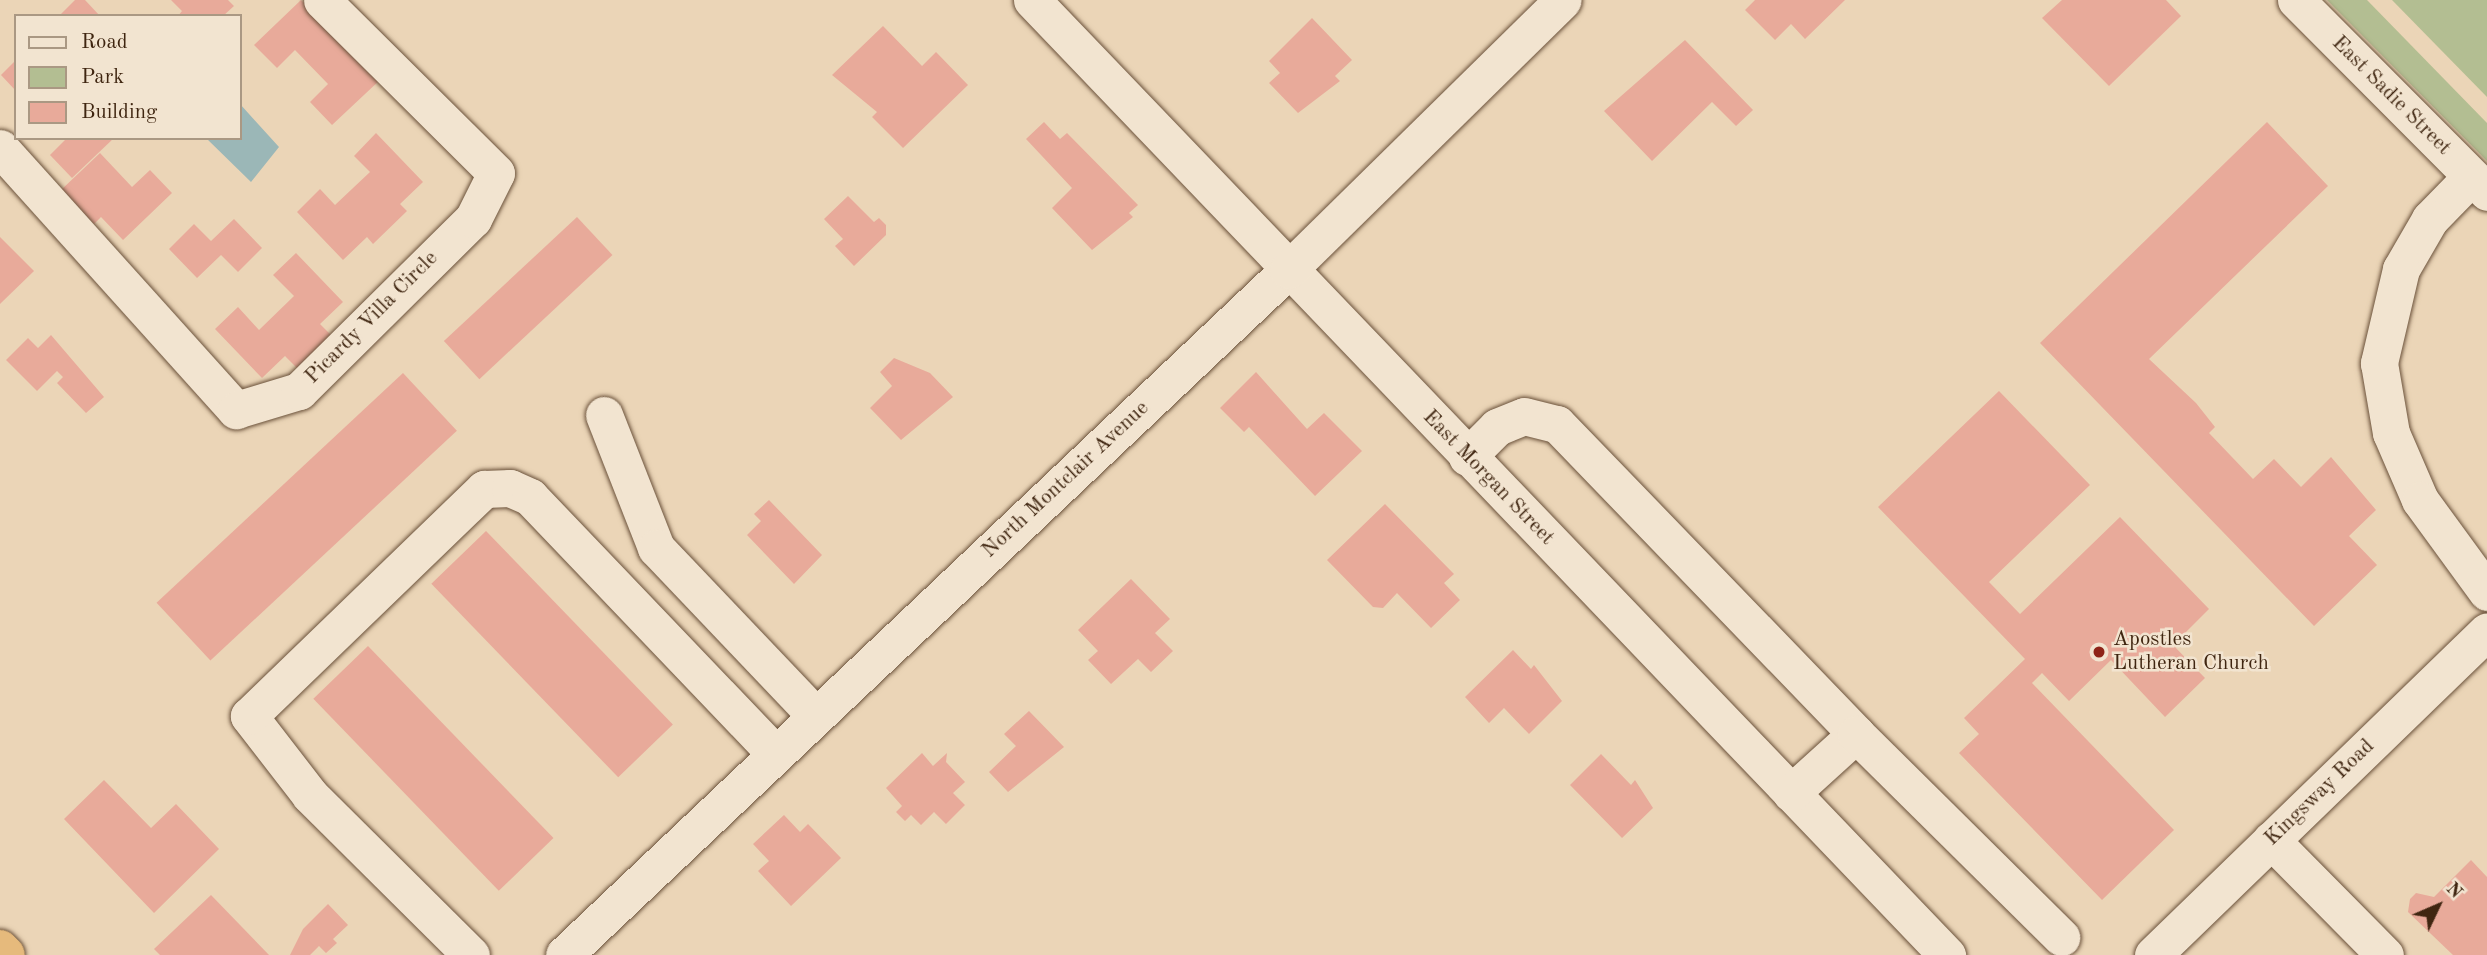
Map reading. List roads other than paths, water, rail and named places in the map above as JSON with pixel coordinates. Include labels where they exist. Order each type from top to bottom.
[{"type":"highway","points":[[0,950],[6,955]]},
{"type":"street","name":"Picardy Villa Circle","points":[[0,148],[236,410],[299,391],[473,219],[496,173],[322,0]]},
{"type":"street","name":"East Morgan Street","points":[[1032,0],[1947,955]]},
{"type":"street","name":"North Montclair Avenue","points":[[564,955],[1288,270],[1563,0]]},
{"type":"street","name":"East Sadie Street","points":[[2296,0],[2479,184]]},
{"type":"street","points":[[2479,184],[2414,243],[2383,328],[2384,401],[2420,499],[2487,592]]},
{"type":"street","points":[[604,415],[656,548],[816,716]]},
{"type":"street","points":[[1467,457],[1497,427],[1524,416],[1557,424],[1856,734],[2061,937]]},
{"type":"street","points":[[471,955],[310,794],[249,716],[484,489],[510,488],[530,497],[776,754]]},
{"type":"street","name":"Kingsway Road","points":[[2153,955],[2486,634]]},
{"type":"street","points":[[1791,793],[1856,734]]},
{"type":"street","points":[[2271,841],[2385,955]]},
{"type":"water","points":[[242,106],[279,147],[251,182],[208,140],[242,140]]},
{"type":"place","name":"Apostles Lutheran Church","points":[[2099,652]]}]
